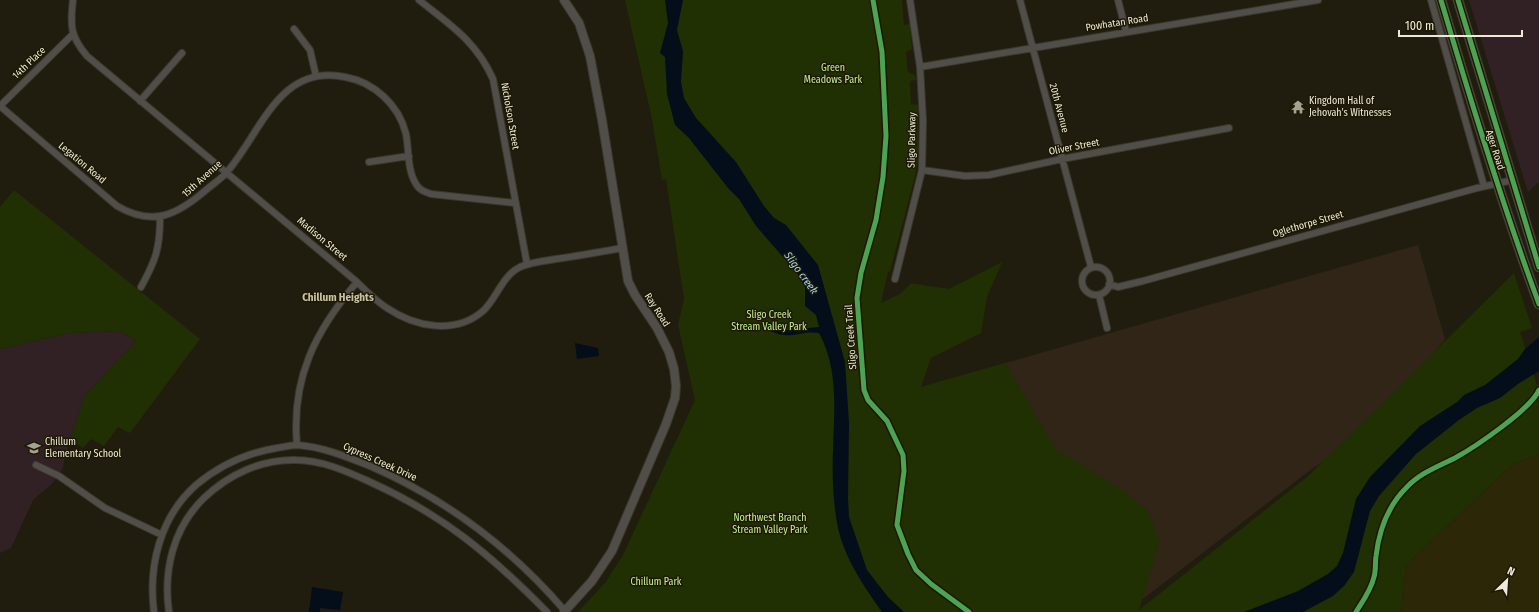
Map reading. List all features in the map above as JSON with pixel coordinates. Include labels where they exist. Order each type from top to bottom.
[{"type":"main road","name":"Ager Road","points":[[1441,0],[1460,68],[1496,183],[1539,304]]},
{"type":"main road","name":"Ager Road","points":[[1458,0],[1539,267]]},
{"type":"street","points":[[72,0],[72,35]]},
{"type":"street","name":"Nicholson Street","points":[[420,0],[479,52],[489,71],[496,89],[515,204],[527,264]]},
{"type":"street","name":"Ray Road","points":[[564,0],[579,23],[590,56],[602,120],[622,248],[631,288],[657,328],[669,352],[674,369],[676,386],[675,398],[666,424],[612,551],[592,581],[564,611]]},
{"type":"street","name":"Sligo Parkway","points":[[895,279],[922,170],[923,121],[920,66],[910,0]]},
{"type":"street","name":"20th Avenue","points":[[1020,0],[1091,267]]},
{"type":"street","points":[[1118,0],[1126,31]]},
{"type":"street","name":"Powhatan Road","points":[[920,66],[1318,0]]},
{"type":"street","name":"Ager Road","points":[[1431,0],[1484,186]]},
{"type":"street","points":[[294,29],[310,50],[316,76]]},
{"type":"street","name":"Madison Street","points":[[72,35],[87,56],[227,172],[381,304],[398,315],[437,327],[466,321],[483,311],[509,276],[527,264],[622,248]]},
{"type":"street","name":"14th Place","points":[[0,106],[72,35]]},
{"type":"street","points":[[140,101],[182,53]]},
{"type":"street","name":"15th Avenue","points":[[160,217],[172,214],[193,202],[227,172],[276,101],[299,83],[316,76],[332,75],[346,77],[371,86],[381,93],[393,107],[401,120],[406,134],[409,156],[416,184],[424,191],[431,194],[515,204]]},
{"type":"street","name":"Legation Road","points":[[0,106],[117,206],[137,216],[160,217]]},
{"type":"street","name":"Oliver Street","points":[[922,170],[965,176],[990,175],[1062,159],[1229,128]]},
{"type":"street","points":[[369,162],[409,156]]},
{"type":"street","name":"Oglethorpe Street","points":[[1110,284],[1118,287],[1143,281],[1484,186],[1513,180]]},
{"type":"street","points":[[141,287],[157,255],[160,241],[160,217]]},
{"type":"street","points":[[1091,267],[1104,269],[1109,276],[1110,284],[1106,291],[1099,295],[1086,292],[1082,285],[1084,272],[1091,267]]},
{"type":"street","points":[[297,445],[296,409],[303,374],[310,354],[326,321],[357,282]]},
{"type":"street","points":[[1099,295],[1107,328]]},
{"type":"street","name":"Cypress Creek Drive","points":[[154,612],[151,583],[155,558],[162,535],[173,512],[182,499],[216,470],[246,454],[297,445],[344,456],[385,473],[432,498],[481,530],[503,548],[525,568],[564,611]]},
{"type":"street","points":[[169,612],[166,589],[171,553],[175,541],[198,503],[223,481],[252,468],[265,463],[296,460],[312,461],[352,474],[406,498],[471,541],[492,558],[547,612]]},
{"type":"street","points":[[36,465],[59,476],[109,510],[162,535]]},
{"type":"shaded area","points":[[1469,0],[1539,0],[1539,182],[1528,192]]},
{"type":"shaded area","points":[[1418,245],[1445,339],[1379,421],[1364,436],[1313,468],[1126,612],[890,396]]},
{"type":"shaded area","name":"Chillum Elementary School","points":[[120,331],[136,341],[85,395],[65,455],[63,468],[52,484],[33,500],[11,548],[0,553],[0,349],[69,333]]},
{"type":"shaded area","points":[[1539,454],[1539,612],[1400,612],[1406,565],[1513,464]]},
{"type":"green space","points":[[625,0],[902,0],[904,25],[910,24],[912,49],[906,52],[908,72],[915,75],[916,80],[910,81],[911,104],[918,105],[918,158],[915,176],[890,271],[888,272],[881,303],[900,294],[911,283],[949,289],[1002,262],[987,297],[981,333],[931,358],[921,387],[1005,363],[1056,449],[1123,490],[1149,512],[1159,543],[1139,610],[1307,477],[1514,273],[1532,328],[1520,332],[1537,385],[1539,385],[1539,454],[1513,464],[1406,565],[1400,612],[578,612],[605,583],[623,555],[695,400],[678,325],[684,299],[666,179],[662,180],[652,119]]},
{"type":"green space","points":[[14,190],[200,339],[130,433],[118,427],[104,446],[91,439],[83,448],[70,440],[85,395],[136,341],[120,331],[69,333],[0,349],[0,207]]},
{"type":"water","name":"Sligo creek","points":[[665,0],[683,0],[677,30],[683,51],[681,82],[684,98],[696,118],[736,162],[764,206],[774,218],[786,225],[818,265],[845,362],[849,423],[849,517],[867,570],[888,597],[904,612],[882,612],[849,559],[840,535],[837,523],[833,486],[834,390],[830,361],[819,333],[812,332],[784,335],[770,331],[772,325],[787,330],[819,327],[816,315],[805,306],[805,287],[797,273],[756,226],[739,199],[728,188],[689,138],[675,125],[667,94],[665,57],[660,53],[668,23]]},
{"type":"water","points":[[1539,337],[1539,371],[1518,384],[1500,398],[1477,408],[1459,420],[1416,454],[1379,496],[1370,511],[1354,572],[1344,586],[1333,596],[1303,612],[1244,612],[1298,591],[1328,574],[1337,566],[1343,553],[1356,499],[1370,477],[1420,426],[1457,402],[1464,395],[1485,385],[1518,359],[1525,349]]},
{"type":"water","points":[[575,343],[598,348],[599,356],[577,359]]},
{"type":"water","points":[[312,587],[343,592],[340,610],[320,608],[320,612],[309,612]]},
{"type":"cycle path","name":"Sligo Creek Trail","points":[[873,0],[882,52],[886,136],[883,177],[876,220],[861,273],[857,298],[864,390],[868,400],[887,421],[903,455],[904,471],[897,525],[908,554],[916,570],[931,584],[969,612]]},
{"type":"cycle path","points":[[1441,0],[1487,153],[1539,304]]},
{"type":"cycle path","points":[[1458,0],[1539,267]]},
{"type":"cycle path","points":[[1356,612],[1373,582],[1377,547],[1385,519],[1400,495],[1411,483],[1423,474],[1464,453],[1488,437],[1525,408],[1539,390]]},
{"type":"place","name":"Kingdom Hall of Jehovah’s Witnesses","points":[[1298,107]]},
{"type":"place","name":"Chillum Elementary School","points":[[34,448]]},
{"type":"district","name":"Chillum Heights","points":[[338,297]]},
{"type":"park label","name":"Green Meadows Park","points":[[833,74]]},
{"type":"park label","name":"Sligo Creek Stream Valley Park","points":[[769,320]]},
{"type":"park label","name":"Northwest Branch Stream Valley Park","points":[[770,524]]},
{"type":"park label","name":"Chillum Park","points":[[656,582]]}]
